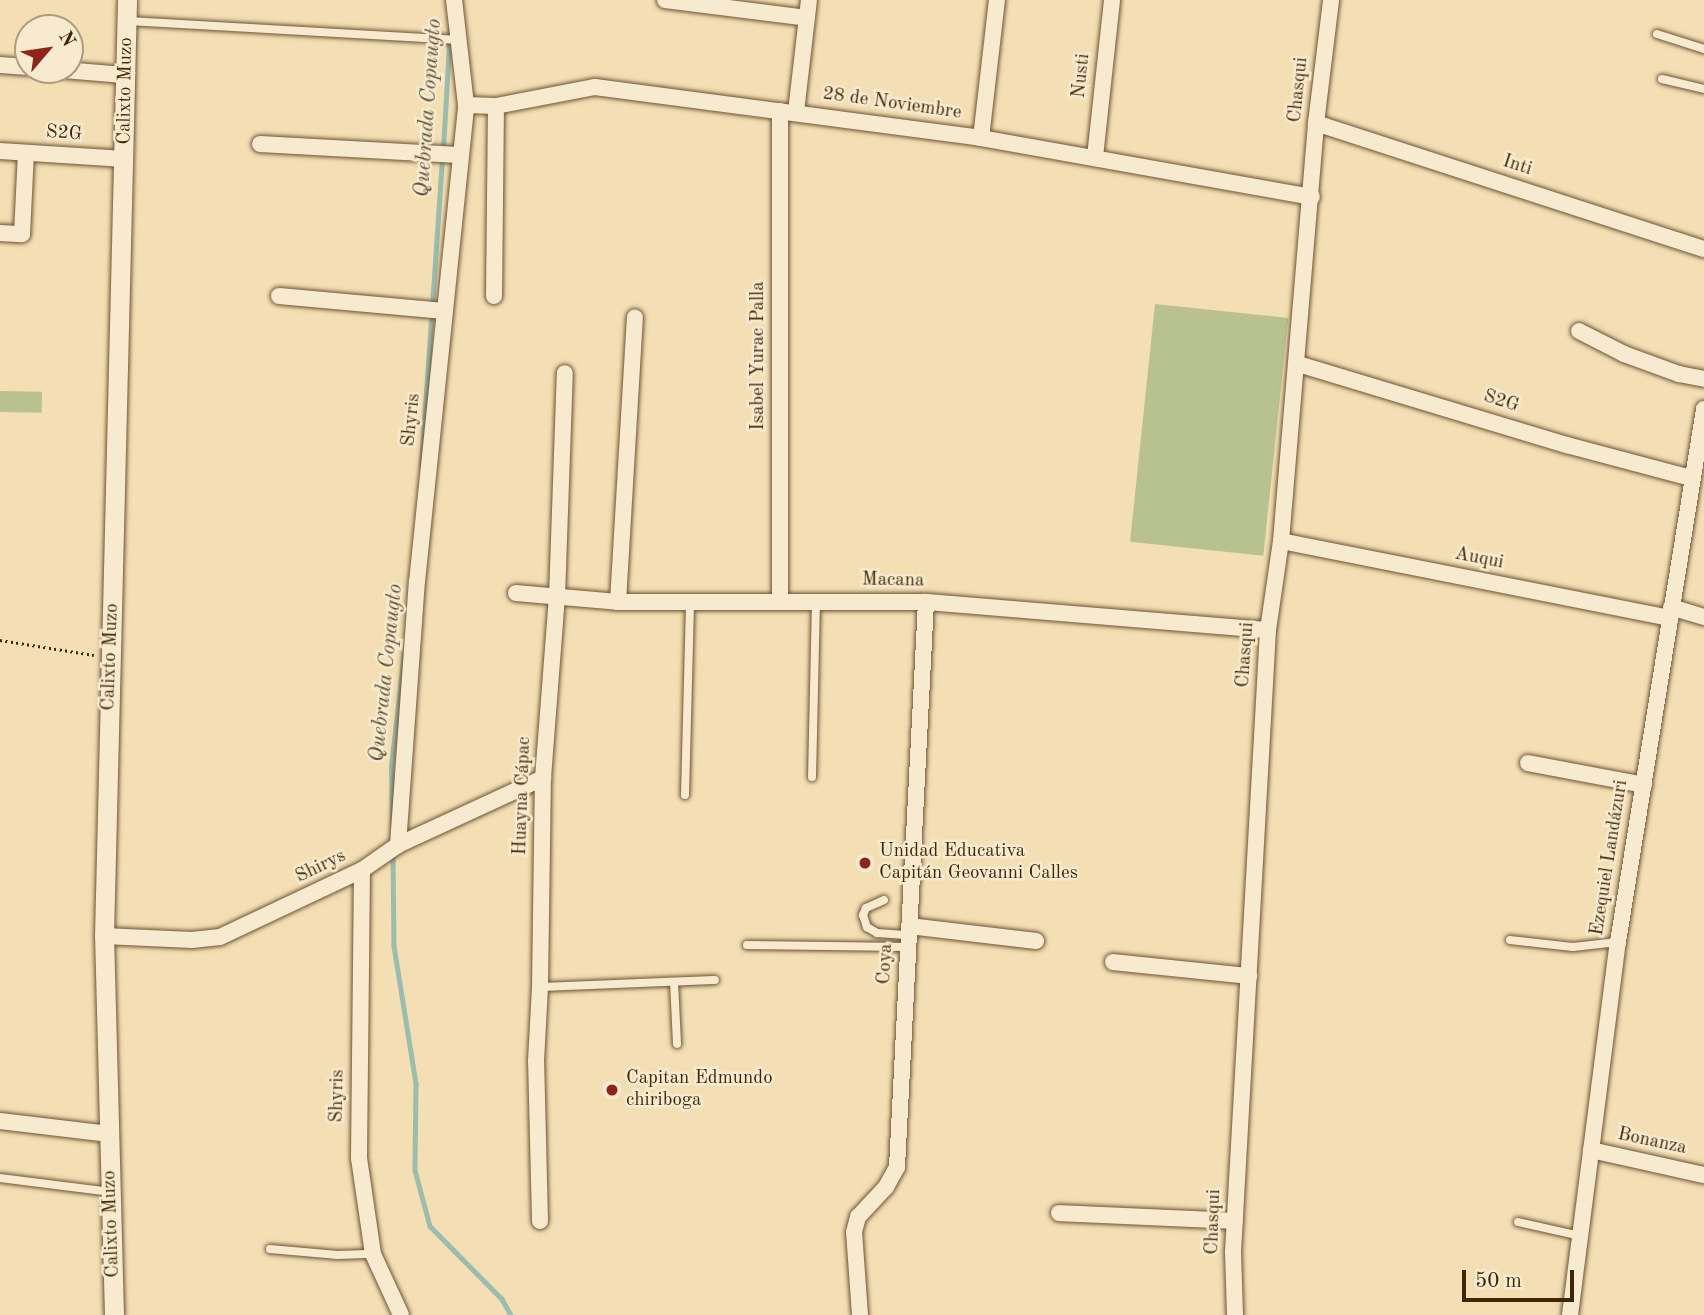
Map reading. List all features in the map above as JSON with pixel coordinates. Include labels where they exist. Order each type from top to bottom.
[{"type":"street","name":"Calixto Muzo","points":[[114,1315],[104,936],[127,0]]},
{"type":"street","name":"Shyris","points":[[398,845],[417,582],[458,155],[466,105],[454,0]]},
{"type":"street","points":[[665,0],[807,18]]},
{"type":"street","name":"Isabel Yurac Palla","points":[[780,600],[788,112],[809,0]]},
{"type":"street","points":[[981,138],[997,0]]},
{"type":"street","name":"Nusti","points":[[1094,157],[1111,0]]},
{"type":"street","name":"Chasqui","points":[[1236,1315],[1235,1221],[1268,630],[1281,541],[1312,197],[1316,123],[1331,0]]},
{"type":"street","points":[[84,72],[124,75]]},
{"type":"street","name":"28 de Noviembre","points":[[466,105],[496,106],[595,87],[981,138],[1312,197]]},
{"type":"street","points":[[494,296],[496,106]]},
{"type":"street","name":"Inti","points":[[1316,123],[1704,249]]},
{"type":"street","points":[[260,144],[458,155]]},
{"type":"street","name":"S2G","points":[[0,151],[124,159]]},
{"type":"street","points":[[0,233],[22,234],[26,152]]},
{"type":"street","points":[[279,296],[444,311]]},
{"type":"street","points":[[618,602],[635,318]]},
{"type":"street","points":[[1579,331],[1624,354],[1679,374],[1704,379]]},
{"type":"street","name":"S2G","points":[[1298,364],[1567,445],[1691,478]]},
{"type":"street","name":"Huayna Cápac","points":[[540,1221],[536,1061],[540,987],[543,778],[557,597],[565,373]]},
{"type":"street","name":"Ezequiel Landázuri","points":[[1570,1315],[1618,942],[1704,409]]},
{"type":"street","name":"Auqui","points":[[1281,541],[1704,617]]},
{"type":"street","name":"Macana","points":[[516,593],[618,602],[926,602],[1268,630]]},
{"type":"street","name":"Coya","points":[[860,1315],[854,1232],[858,1217],[886,1187],[897,1167],[926,602]]},
{"type":"street","points":[[1528,763],[1644,785]]},
{"type":"street","name":"Shirys","points":[[104,936],[192,940],[220,937],[362,870],[398,845],[543,778]]},
{"type":"street","name":"Shyris","points":[[362,870],[359,1158],[373,1254],[401,1315]]},
{"type":"street","points":[[909,936],[1036,941]]},
{"type":"street","points":[[1113,962],[1249,976]]},
{"type":"street","points":[[0,1121],[109,1134]]},
{"type":"street","name":"Bonanza","points":[[1591,1150],[1704,1175]]},
{"type":"street","points":[[1059,1213],[1235,1221]]},
{"type":"lane","points":[[128,21],[458,40]]},
{"type":"lane","points":[[1657,34],[1704,49]]},
{"type":"lane","points":[[1662,79],[1704,89]]},
{"type":"lane","points":[[685,795],[690,601]]},
{"type":"lane","points":[[812,777],[817,601]]},
{"type":"lane","points":[[884,901],[866,908],[863,915],[867,927],[877,933],[909,936]]},
{"type":"lane","points":[[747,945],[909,936]]},
{"type":"lane","points":[[1510,940],[1573,947],[1618,942]]},
{"type":"lane","points":[[540,987],[715,980]]},
{"type":"lane","points":[[674,982],[677,1044]]},
{"type":"lane","points":[[0,1178],[111,1192]]},
{"type":"lane","points":[[1518,1222],[1580,1236]]},
{"type":"lane","points":[[270,1249],[338,1255],[373,1254]]},
{"type":"path","points":[[0,640],[111,658]]},
{"type":"green space","points":[[1155,304],[1288,318],[1263,556],[1130,542]]},
{"type":"green space","points":[[0,391],[42,392],[42,413],[0,412]]},
{"type":"waterway","name":"Quebrada Copaugto","points":[[443,149],[450,29]]},
{"type":"waterway","name":"Quebrada Copaugto","points":[[421,467],[442,158]]},
{"type":"waterway","name":"Quebrada Copaugto","points":[[392,823],[391,766],[404,654]]},
{"type":"waterway","name":"Quebrada Copaugto","points":[[393,852],[394,946],[416,1084],[415,1170],[430,1226],[502,1299],[511,1315]]},
{"type":"place","name":"Unidad Educativa Capitán Geovanni Calles","points":[[865,863]]},
{"type":"place","name":"Capitan Edmundo chiriboga","points":[[612,1090]]}]
